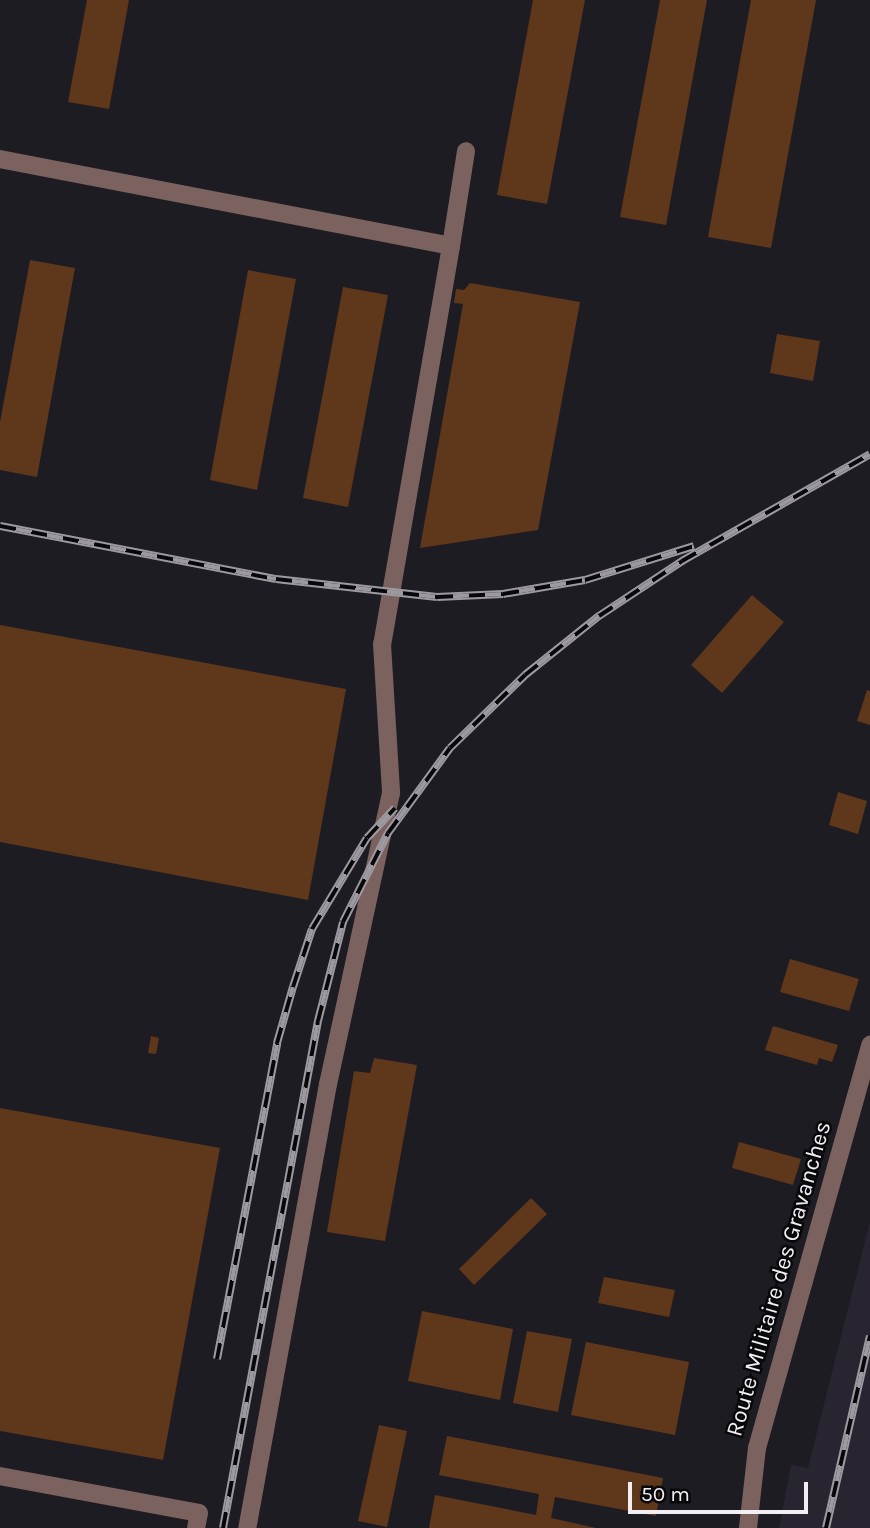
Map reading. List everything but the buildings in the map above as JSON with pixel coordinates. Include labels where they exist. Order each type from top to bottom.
[{"type":"street","points":[[247,1528],[328,1084],[391,793],[382,645],[466,151]]},
{"type":"street","points":[[0,159],[451,246]]},
{"type":"street","name":"Route Militaire des Gravanches","points":[[748,1528],[757,1448],[870,1045]]},
{"type":"street","points":[[0,1476],[199,1513],[195,1528]]},
{"type":"shaded area","points":[[870,1221],[870,1528],[779,1528],[791,1465],[808,1468]]},
{"type":"railway","points":[[223,1528],[318,1021],[343,922],[388,833],[450,748],[525,675],[599,616],[682,561],[870,454]]},
{"type":"railway","points":[[0,526],[276,579],[437,597],[503,594],[585,580],[694,546]]},
{"type":"railway","points":[[217,1359],[277,1043],[293,987],[312,929],[367,838],[395,808]]},
{"type":"railway","points":[[826,1528],[870,1336]]}]
